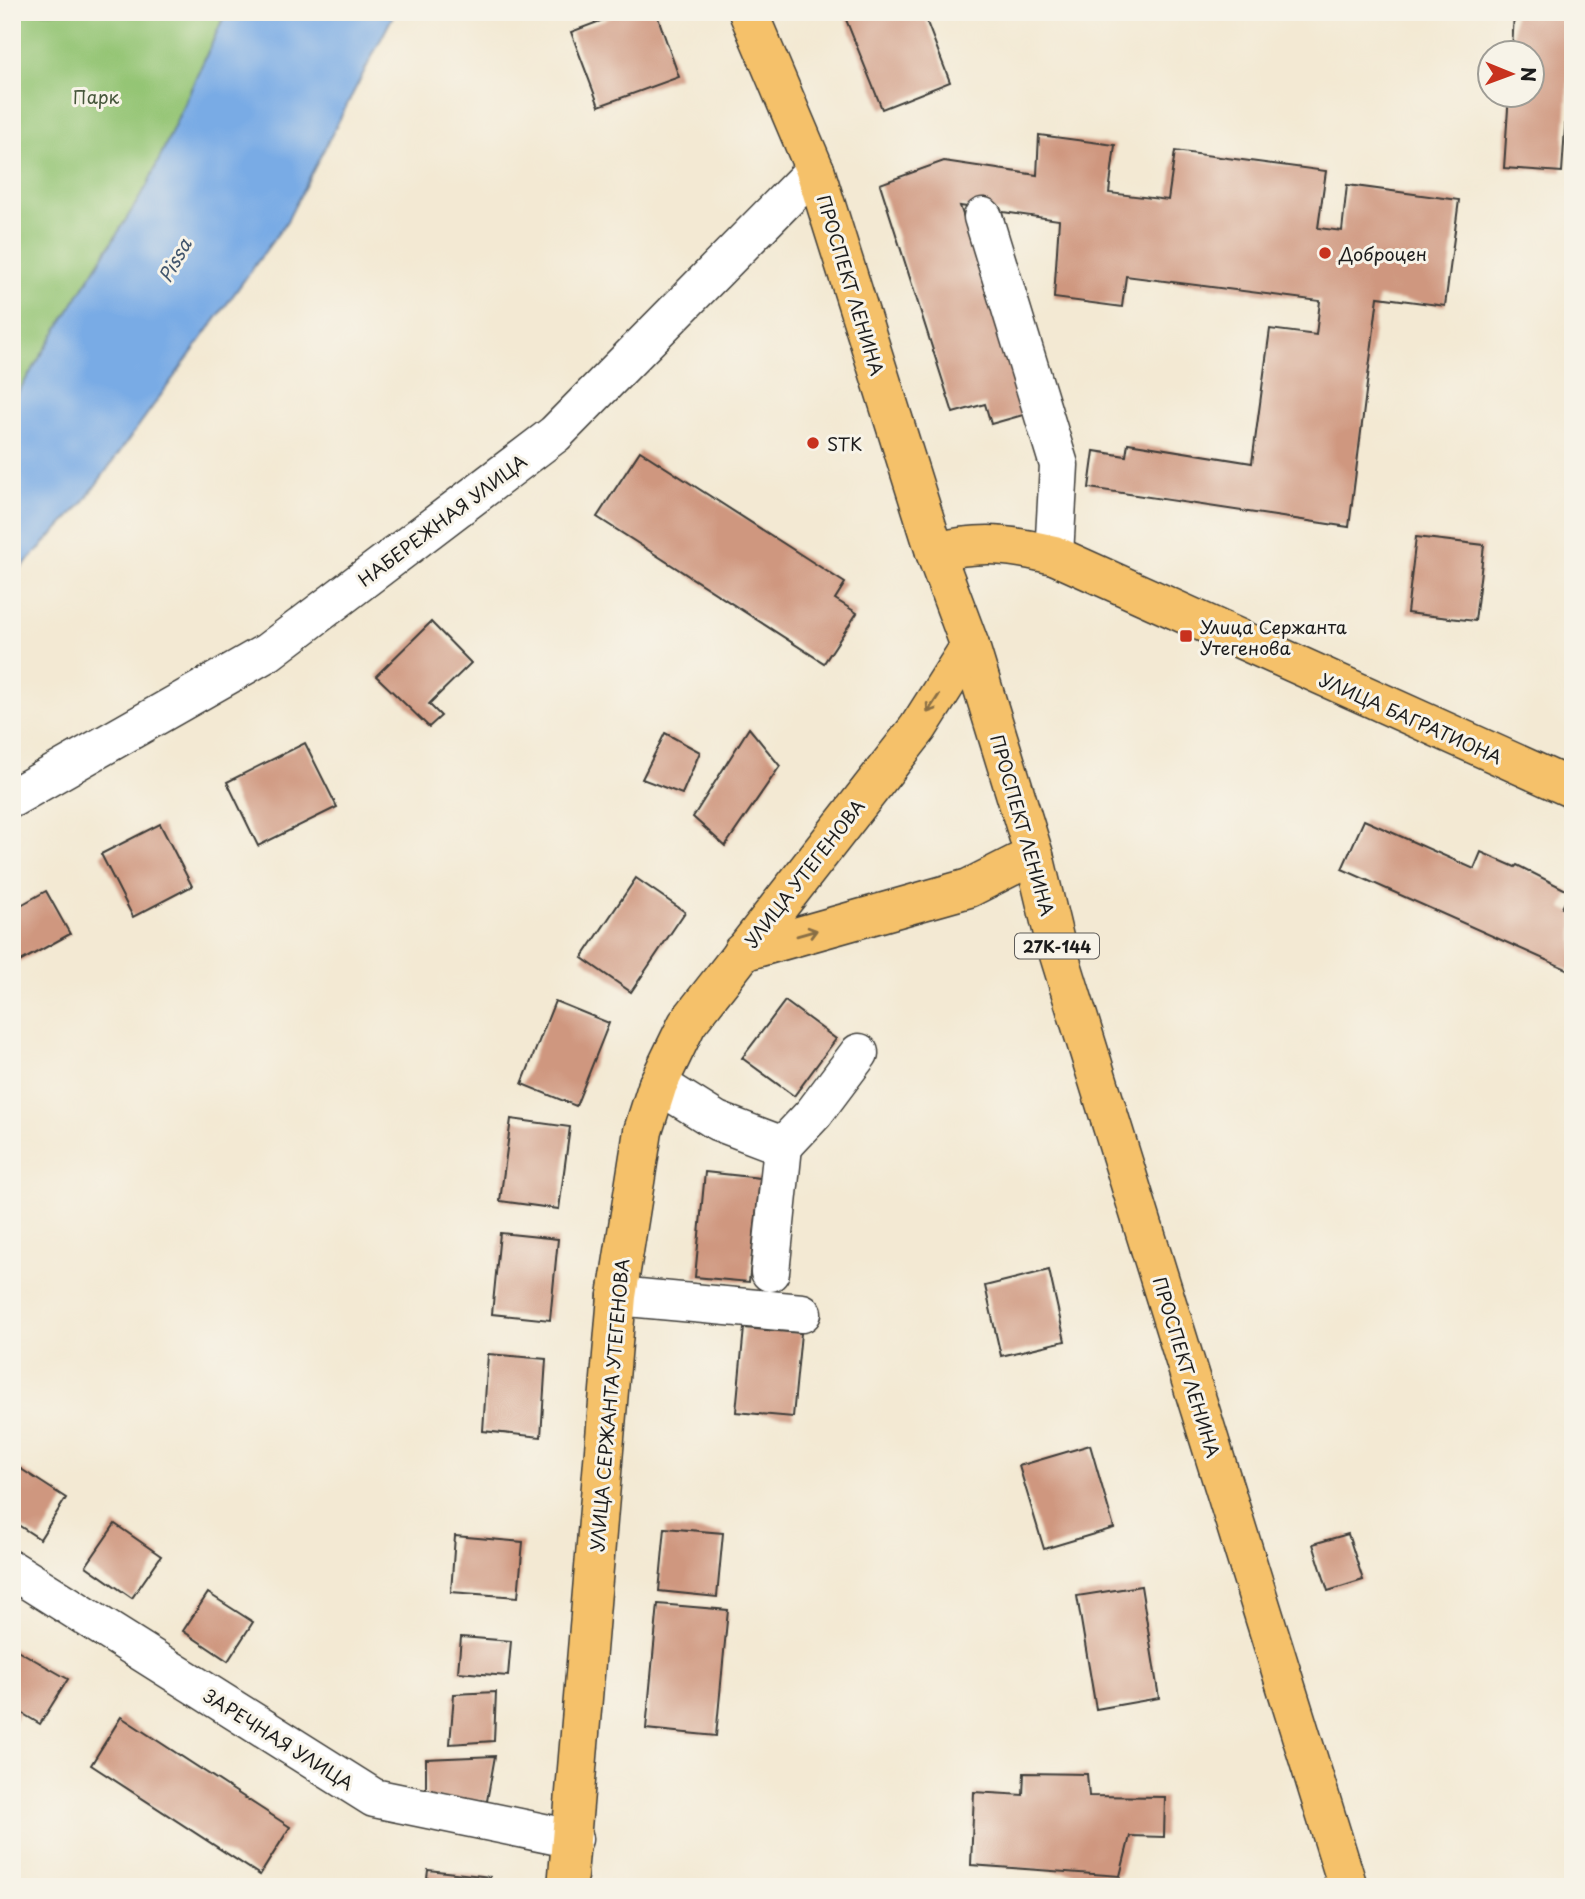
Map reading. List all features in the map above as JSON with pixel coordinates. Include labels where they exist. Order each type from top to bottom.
[{"type":"main road","name":"ПРОСПЕКТ ЛЕНИНА","points":[[748,12],[815,170],[935,552],[970,646],[1034,855],[1055,942],[1348,1887]]},
{"type":"main road","name":"УЛИЦА БАГРАТИОНА","points":[[935,552],[971,544],[1019,547],[1054,555],[1573,789]]},
{"type":"main road","name":"УЛИЦА УТЕГЕНОВА","points":[[742,952],[918,728],[970,646]]},
{"type":"main road","name":"УЛИЦА УТЕГЕНОВА","points":[[742,952],[969,888],[1034,855]]},
{"type":"main road","name":"УЛИЦА СЕРЖАНТА УТЕГЕНОВА","points":[[567,1887],[617,1296],[643,1131],[659,1084],[687,1024],[742,952]]},
{"type":"street","name":"НАБЕРЕЖНАЯ УЛИЦА","points":[[12,798],[268,652],[555,434],[815,170]]},
{"type":"street","points":[[983,216],[1059,465],[1054,555]]},
{"type":"street","points":[[770,1272],[783,1146],[814,1113],[859,1053]]},
{"type":"street","points":[[659,1084],[717,1121],[783,1146]]},
{"type":"street","points":[[617,1296],[802,1313]]},
{"type":"street","name":"ЗАРЕЧНАЯ УЛИЦА","points":[[12,1570],[374,1798],[573,1839]]},
{"type":"green space","name":"Парк","points":[[12,12],[226,12],[147,186],[12,402]]},
{"type":"water","name":"Pissa","points":[[226,12],[395,12],[287,221],[82,504],[12,577],[12,402],[147,186]]},
{"type":"building","points":[[624,12],[656,12],[679,77],[599,106],[571,32]]},
{"type":"building","points":[[843,12],[923,12],[950,82],[882,109]]},
{"type":"building","points":[[1514,12],[1573,12],[1562,172],[1504,168],[1508,108],[1546,108],[1546,38],[1513,38]]},
{"type":"building","points":[[1039,135],[1115,145],[1109,193],[1168,200],[1175,151],[1326,171],[1318,228],[1342,231],[1347,185],[1459,200],[1445,306],[1378,297],[1349,527],[1089,488],[1094,451],[1126,456],[1128,443],[1252,463],[1270,329],[1316,335],[1320,301],[1126,276],[1122,307],[1054,298],[1059,220],[960,206],[1030,413],[991,424],[985,404],[953,413],[880,184],[944,161],[1037,175]]},
{"type":"building","points":[[640,451],[845,583],[835,599],[857,613],[824,663],[597,517]]},
{"type":"building","points":[[1416,537],[1484,545],[1475,621],[1407,613]]},
{"type":"building","points":[[431,622],[471,663],[429,704],[441,716],[429,727],[376,676]]},
{"type":"building","points":[[749,728],[780,766],[725,846],[693,817]]},
{"type":"building","points":[[665,733],[700,752],[682,794],[642,779]]},
{"type":"building","points":[[305,743],[337,807],[258,846],[227,782]]},
{"type":"building","points":[[1364,820],[1474,869],[1481,852],[1515,867],[1517,865],[1570,892],[1562,908],[1573,913],[1573,972],[1342,869]]},
{"type":"building","points":[[160,824],[192,886],[133,917],[101,854]]},
{"type":"building","points":[[636,878],[685,912],[631,992],[582,958]]},
{"type":"building","points":[[46,891],[70,934],[12,966],[12,910]]},
{"type":"building","points":[[555,1001],[609,1023],[576,1106],[522,1084]]},
{"type":"building","points":[[785,1001],[836,1039],[794,1096],[742,1058]]},
{"type":"building","points":[[511,1119],[570,1127],[559,1209],[500,1201]]},
{"type":"building","points":[[705,1172],[760,1178],[749,1282],[695,1277]]},
{"type":"building","points":[[500,1233],[558,1239],[550,1320],[492,1314]]},
{"type":"building","points":[[1049,1270],[1065,1341],[1001,1356],[985,1286]]},
{"type":"building","points":[[744,1328],[801,1333],[793,1417],[736,1412]]},
{"type":"building","points":[[488,1354],[546,1359],[541,1437],[483,1431]]},
{"type":"building","points":[[1090,1445],[1114,1528],[1044,1549],[1019,1466]]},
{"type":"building","points":[[21,1469],[66,1498],[40,1539],[12,1521],[12,1483]]},
{"type":"building","points":[[115,1524],[161,1556],[132,1598],[86,1566]]},
{"type":"building","points":[[665,1528],[723,1533],[717,1597],[659,1591]]},
{"type":"building","points":[[1348,1534],[1363,1580],[1328,1591],[1313,1544]]},
{"type":"building","points":[[455,1536],[523,1542],[518,1597],[451,1592]]},
{"type":"building","points":[[1141,1586],[1159,1698],[1096,1709],[1077,1596]]},
{"type":"building","points":[[208,1593],[253,1622],[228,1661],[183,1631]]},
{"type":"building","points":[[658,1604],[728,1610],[716,1736],[646,1729]]},
{"type":"building","points":[[461,1637],[511,1641],[508,1676],[458,1672]]},
{"type":"building","points":[[12,1647],[68,1679],[40,1724],[20,1712],[12,1724]]},
{"type":"building","points":[[496,1692],[494,1741],[450,1744],[454,1694]]},
{"type":"building","points":[[121,1717],[290,1827],[260,1875],[91,1765]]},
{"type":"building","points":[[495,1756],[487,1801],[426,1798],[426,1759]]},
{"type":"building","points":[[1024,1773],[1087,1774],[1089,1796],[1165,1797],[1164,1837],[1130,1836],[1120,1876],[971,1865],[974,1792],[1023,1795]]},
{"type":"building","points":[[428,1870],[490,1877],[489,1887],[426,1887]]},
{"type":"place","name":"Доброцен","points":[[1325,253]]},
{"type":"place","name":"STK","points":[[813,443]]},
{"type":"place","name":"Улица Сержанта Утегенова","points":[[1186,636]]}]
